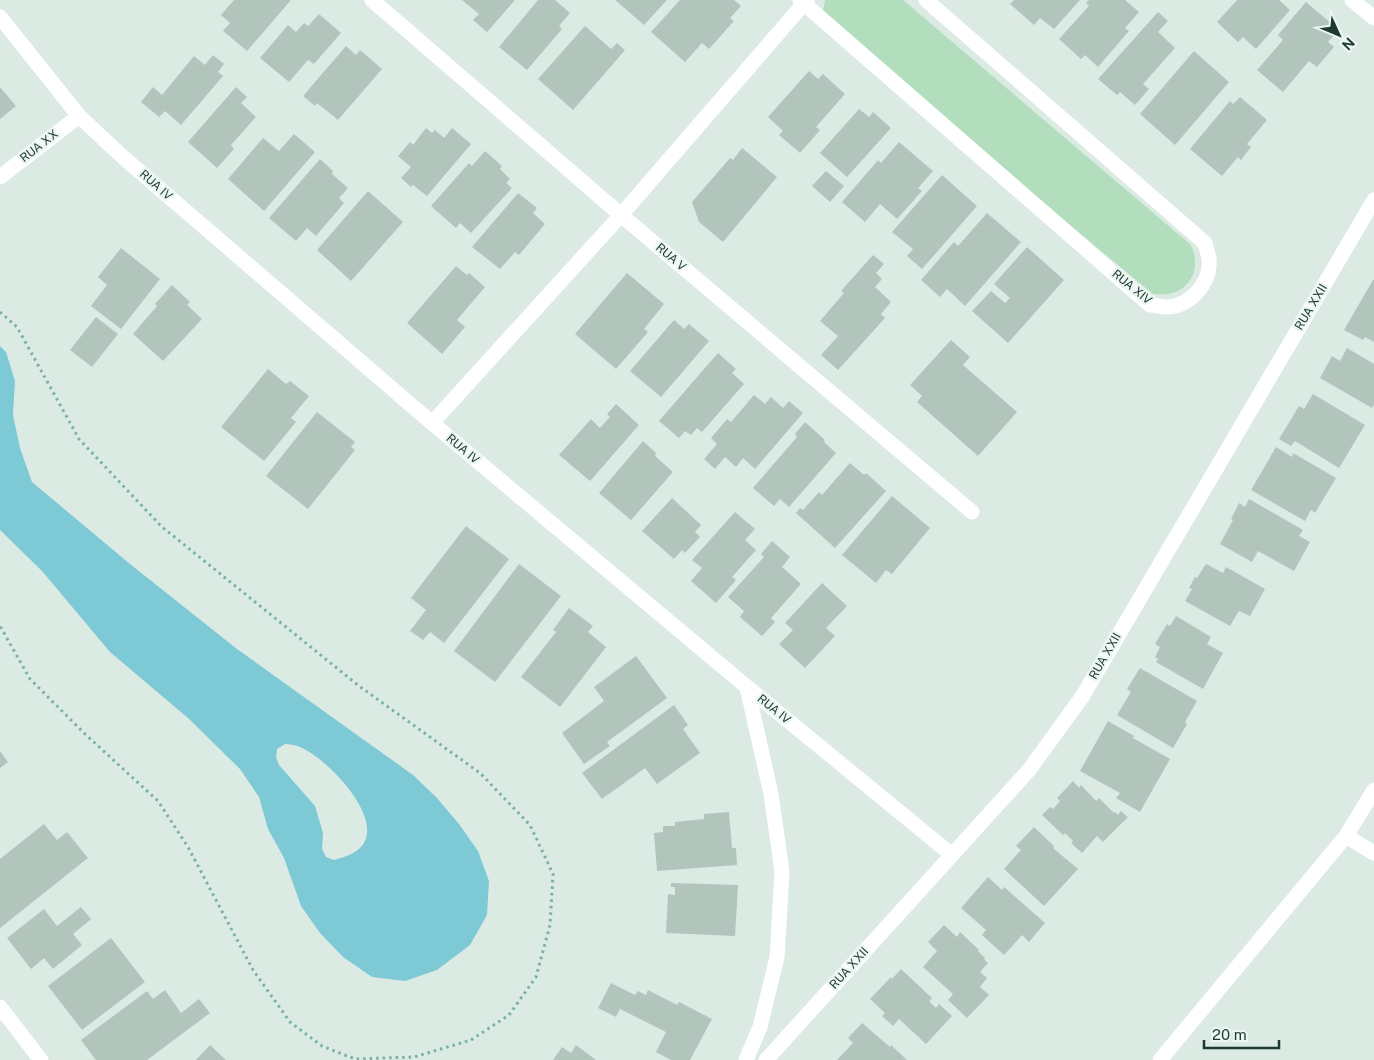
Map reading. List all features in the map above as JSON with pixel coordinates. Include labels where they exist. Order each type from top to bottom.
[{"type":"street","name":"RUA V","points":[[372,0],[621,215],[972,512]]},
{"type":"street","name":"RUA XIV","points":[[804,1],[1150,305],[1167,307],[1184,303],[1198,292],[1207,277],[1210,260],[1205,243],[926,0]]},
{"type":"street","points":[[1352,0],[1374,18]]},
{"type":"street","points":[[432,423],[621,215],[804,1]]},
{"type":"street","name":"RUA IV","points":[[0,17],[79,116],[124,158],[432,423],[746,687],[952,855]]},
{"type":"street","name":"RUA XX","points":[[0,177],[79,116]]},
{"type":"street","name":"RUA XXII","points":[[766,1060],[1029,770],[1082,697],[1374,200]]},
{"type":"street","points":[[746,687],[771,794],[782,872],[777,957],[760,1027],[746,1060]]},
{"type":"street","points":[[1160,1060],[1346,836],[1374,790]]},
{"type":"street","points":[[1346,836],[1374,853]]},
{"type":"street","points":[[0,1007],[41,1060]]},
{"type":"path","points":[[0,312],[17,327],[79,439],[161,526],[359,686],[480,773],[530,824],[553,874],[550,925],[536,977],[509,1015],[471,1040],[414,1057],[355,1059],[322,1046],[290,1022],[253,970],[188,847],[158,801],[85,734],[30,679],[0,626]]},
{"type":"green space","points":[[825,0],[903,0],[1191,245],[1195,266],[1193,275],[1188,282],[1174,292],[1153,294],[827,23],[823,12]]},
{"type":"water","points":[[0,346],[6,352],[15,381],[13,415],[20,448],[32,482],[130,564],[237,649],[413,775],[437,798],[459,824],[478,851],[489,881],[487,915],[470,945],[437,970],[405,981],[372,977],[343,957],[320,933],[301,906],[284,858],[268,829],[259,797],[240,769],[188,718],[110,652],[42,571],[0,530]],"holes":[[[285,744],[300,747],[323,762],[336,774],[358,802],[365,817],[367,831],[364,843],[355,852],[334,860],[326,857],[322,849],[323,833],[315,806],[279,765],[276,757],[277,749]]]},
{"type":"building","points":[[234,0],[291,0],[247,51],[223,31],[230,23],[221,15]]},
{"type":"building","points":[[462,0],[515,0],[487,32],[473,20],[479,14]]},
{"type":"building","points":[[538,0],[555,0],[570,13],[559,26],[562,29],[527,70],[499,47]]},
{"type":"building","points":[[615,0],[667,0],[644,25]]},
{"type":"building","points":[[680,0],[734,0],[741,6],[730,18],[734,21],[709,49],[702,43],[685,62],[651,32]]},
{"type":"building","points":[[1014,0],[1080,0],[1054,29],[1040,18],[1034,25],[1010,4]]},
{"type":"building","points":[[1089,0],[1125,0],[1139,12],[1125,28],[1129,31],[1098,67],[1085,55],[1081,59],[1059,39],[1089,6],[1086,3]]},
{"type":"building","points":[[1237,0],[1279,0],[1290,10],[1256,49],[1243,37],[1238,42],[1217,22]]},
{"type":"building","points":[[1306,2],[1339,30],[1328,42],[1334,47],[1317,67],[1309,61],[1283,92],[1257,70],[1283,40],[1278,35]]},
{"type":"building","points":[[1158,12],[1168,21],[1158,32],[1175,48],[1143,84],[1149,89],[1135,105],[1120,92],[1117,95],[1098,79]]},
{"type":"building","points":[[319,14],[341,33],[314,64],[308,60],[289,82],[260,58],[288,25],[296,32],[304,23],[308,26]]},
{"type":"building","points":[[585,26],[611,49],[617,43],[625,50],[573,110],[538,79]]},
{"type":"building","points":[[346,46],[356,55],[360,50],[382,69],[338,120],[317,103],[315,106],[303,96]]},
{"type":"building","points":[[1194,51],[1229,82],[1175,145],[1140,114]]},
{"type":"building","points":[[213,55],[224,64],[218,72],[223,76],[181,125],[165,111],[159,117],[141,102],[153,87],[162,95],[194,56],[205,65]]},
{"type":"building","points":[[809,71],[818,79],[823,74],[845,94],[816,127],[820,130],[800,153],[779,135],[783,131],[768,117]]},
{"type":"building","points":[[0,87],[16,106],[0,119]]},
{"type":"building","points":[[236,87],[247,97],[241,103],[256,117],[231,145],[234,149],[217,168],[188,142]]},
{"type":"building","points":[[1240,97],[1267,120],[1247,144],[1251,147],[1241,160],[1238,157],[1222,176],[1190,149],[1230,101],[1233,104]]},
{"type":"building","points":[[859,109],[869,117],[873,112],[891,128],[847,177],[820,153]]},
{"type":"building","points":[[426,128],[432,133],[435,130],[444,138],[452,128],[471,144],[427,196],[413,185],[411,187],[401,178],[411,167],[398,156],[410,142],[413,145]]},
{"type":"building","points":[[294,134],[315,152],[264,211],[228,179],[263,138],[279,151]]},
{"type":"building","points":[[899,142],[933,171],[918,188],[922,191],[897,219],[880,204],[865,222],[842,202],[878,160],[881,163]]},
{"type":"building","points":[[742,148],[777,177],[723,242],[699,222],[692,202],[730,158],[733,160]]},
{"type":"building","points":[[485,151],[502,166],[500,169],[510,179],[506,183],[512,188],[471,233],[460,223],[456,228],[431,206],[469,163],[472,166]]},
{"type":"building","points":[[320,159],[333,171],[332,174],[348,188],[339,198],[344,203],[316,236],[307,228],[296,241],[269,218]]},
{"type":"building","points":[[826,171],[844,186],[830,202],[812,186]]},
{"type":"building","points":[[942,175],[977,206],[922,269],[907,256],[913,249],[892,232]]},
{"type":"building","points":[[368,191],[403,222],[351,281],[317,250]]},
{"type":"building","points":[[518,193],[537,208],[533,213],[545,224],[519,255],[515,252],[500,269],[472,247]]},
{"type":"building","points":[[987,213],[1021,242],[965,306],[947,289],[940,297],[921,280],[954,242],[958,246]]},
{"type":"building","points":[[1027,247],[1064,280],[1008,343],[972,311],[991,291],[1005,303],[1010,298],[994,284]]},
{"type":"building","points":[[121,248],[160,279],[121,329],[91,306],[107,285],[98,277]]},
{"type":"building","points":[[873,255],[884,264],[876,273],[882,279],[875,287],[891,302],[881,314],[885,318],[838,370],[821,355],[838,336],[820,321],[844,293],[841,291]]},
{"type":"building","points":[[456,266],[467,275],[469,273],[485,287],[457,320],[465,327],[442,354],[407,323]]},
{"type":"building","points":[[627,273],[664,304],[644,329],[648,332],[616,369],[575,334]]},
{"type":"building","points":[[1373,280],[1374,342],[1365,337],[1363,340],[1344,330]]},
{"type":"building","points":[[172,285],[190,302],[187,305],[202,319],[163,361],[133,334]]},
{"type":"building","points":[[96,317],[118,334],[92,367],[70,350]]},
{"type":"building","points":[[674,320],[684,329],[689,324],[709,341],[661,397],[630,371]]},
{"type":"building","points":[[951,340],[970,357],[963,365],[1017,412],[978,456],[917,402],[922,396],[910,385]]},
{"type":"building","points":[[1347,348],[1374,364],[1374,405],[1372,408],[1320,378],[1332,356],[1340,361]]},
{"type":"building","points":[[718,353],[736,369],[732,373],[744,384],[702,432],[697,428],[691,435],[685,431],[679,438],[659,421]]},
{"type":"building","points":[[268,369],[286,384],[290,381],[309,396],[291,418],[296,422],[264,461],[221,427]]},
{"type":"building","points":[[1313,394],[1365,425],[1339,468],[1295,441],[1291,446],[1279,439],[1299,406],[1304,409]]},
{"type":"building","points":[[754,395],[765,404],[771,397],[783,408],[789,401],[803,413],[755,469],[743,458],[736,467],[725,457],[715,469],[704,459],[717,444],[711,438],[727,419],[731,422]]},
{"type":"building","points":[[616,404],[639,425],[590,481],[559,455],[591,419],[600,428],[610,417],[607,414]]},
{"type":"building","points":[[317,412],[355,442],[351,447],[355,450],[308,509],[266,476]]},
{"type":"building","points":[[805,422],[836,453],[789,507],[780,499],[774,506],[753,488],[797,437],[795,434]]},
{"type":"building","points":[[643,441],[656,453],[655,456],[673,472],[631,520],[599,493]]},
{"type":"building","points":[[1276,447],[1292,457],[1293,453],[1336,478],[1315,513],[1311,510],[1305,521],[1251,490]]},
{"type":"building","points":[[850,463],[864,475],[866,473],[886,491],[835,548],[796,513],[800,508],[803,510],[819,492],[822,495]]},
{"type":"building","points":[[892,496],[930,528],[892,574],[886,570],[876,583],[842,555]]},
{"type":"building","points":[[672,498],[701,525],[695,532],[700,537],[685,553],[682,550],[674,559],[642,531]]},
{"type":"building","points":[[1249,499],[1303,530],[1299,536],[1310,542],[1294,571],[1258,551],[1252,562],[1220,544],[1233,520],[1231,519],[1239,503],[1245,507]]},
{"type":"building","points":[[735,512],[755,529],[745,540],[756,550],[732,577],[736,580],[716,603],[691,581],[702,568],[692,560]]},
{"type":"building","points":[[466,526],[509,559],[444,643],[430,632],[423,640],[410,631],[426,610],[411,598]]},
{"type":"building","points":[[772,541],[790,557],[782,567],[801,584],[771,618],[775,622],[762,636],[740,617],[744,611],[728,597],[764,557],[761,554]]},
{"type":"building","points":[[519,564],[561,596],[495,682],[454,651]]},
{"type":"building","points":[[1206,564],[1223,573],[1226,567],[1265,589],[1250,616],[1239,611],[1230,626],[1185,601],[1192,589],[1189,588],[1195,577],[1197,578]]},
{"type":"building","points":[[822,583],[847,606],[826,628],[835,636],[805,668],[779,644],[793,630],[785,623]]},
{"type":"building","points":[[569,608],[593,626],[588,632],[606,647],[560,707],[521,677],[556,632],[553,630]]},
{"type":"building","points":[[1176,616],[1211,637],[1207,644],[1223,653],[1203,689],[1156,662],[1158,659],[1155,657],[1160,647],[1155,644],[1167,624],[1170,626]]},
{"type":"building","points":[[636,656],[667,698],[607,742],[610,746],[584,764],[562,733],[604,701],[594,687]]},
{"type":"building","points":[[1140,668],[1197,701],[1185,722],[1187,724],[1173,748],[1117,715],[1131,692],[1127,689]]},
{"type":"building","points":[[674,705],[688,725],[683,729],[700,753],[657,784],[645,768],[602,799],[582,773]]},
{"type":"building","points":[[1108,721],[1170,759],[1140,812],[1116,798],[1120,793],[1080,771]]},
{"type":"building","points":[[0,751],[8,762],[0,768]]},
{"type":"building","points":[[1073,781],[1079,788],[1081,785],[1096,801],[1099,798],[1114,813],[1118,815],[1121,811],[1128,817],[1103,842],[1097,836],[1082,853],[1071,843],[1073,841],[1065,833],[1063,835],[1042,815],[1050,807],[1053,809],[1060,801],[1057,798]]},
{"type":"building","points":[[729,812],[732,848],[736,848],[737,865],[657,871],[654,833],[663,832],[663,826],[675,826],[675,822],[704,819],[704,814]]},
{"type":"building","points":[[44,824],[57,840],[67,832],[88,858],[0,928],[0,859]]},
{"type":"building","points":[[1034,827],[1054,846],[1053,848],[1078,869],[1044,906],[1004,869],[1021,850],[1016,846]]},
{"type":"building","points":[[988,877],[1002,890],[1004,887],[1045,923],[1029,942],[1022,935],[1004,955],[982,935],[986,930],[961,908]]},
{"type":"building","points":[[671,883],[738,885],[735,936],[666,933],[668,894],[675,895],[675,887],[671,887]]},
{"type":"building","points":[[81,907],[91,919],[73,934],[82,945],[53,969],[44,958],[31,969],[7,938],[44,909],[57,926]]},
{"type":"building","points":[[944,925],[957,937],[960,932],[979,950],[988,963],[980,972],[987,978],[980,987],[989,995],[967,1018],[948,1000],[953,994],[923,967],[937,951],[928,942]]},
{"type":"building","points":[[111,938],[145,982],[82,1030],[48,986]]},
{"type":"building","points":[[901,969],[932,998],[929,1001],[936,1008],[939,1004],[952,1016],[926,1044],[899,1019],[893,1026],[882,1016],[885,1013],[870,999]]},
{"type":"building","points":[[611,983],[635,995],[638,991],[646,995],[648,990],[677,1005],[679,1002],[712,1019],[690,1060],[671,1060],[656,1052],[666,1032],[620,1009],[616,1017],[598,1008]]},
{"type":"building","points":[[165,990],[181,1013],[199,999],[210,1013],[147,1060],[96,1060],[81,1040],[147,991],[153,999]]},
{"type":"building","points":[[862,1023],[907,1060],[837,1060],[853,1043],[848,1038]]},
{"type":"building","points":[[210,1045],[226,1060],[196,1060]]},
{"type":"building","points":[[576,1045],[596,1060],[553,1060],[562,1047],[571,1053]]}]
